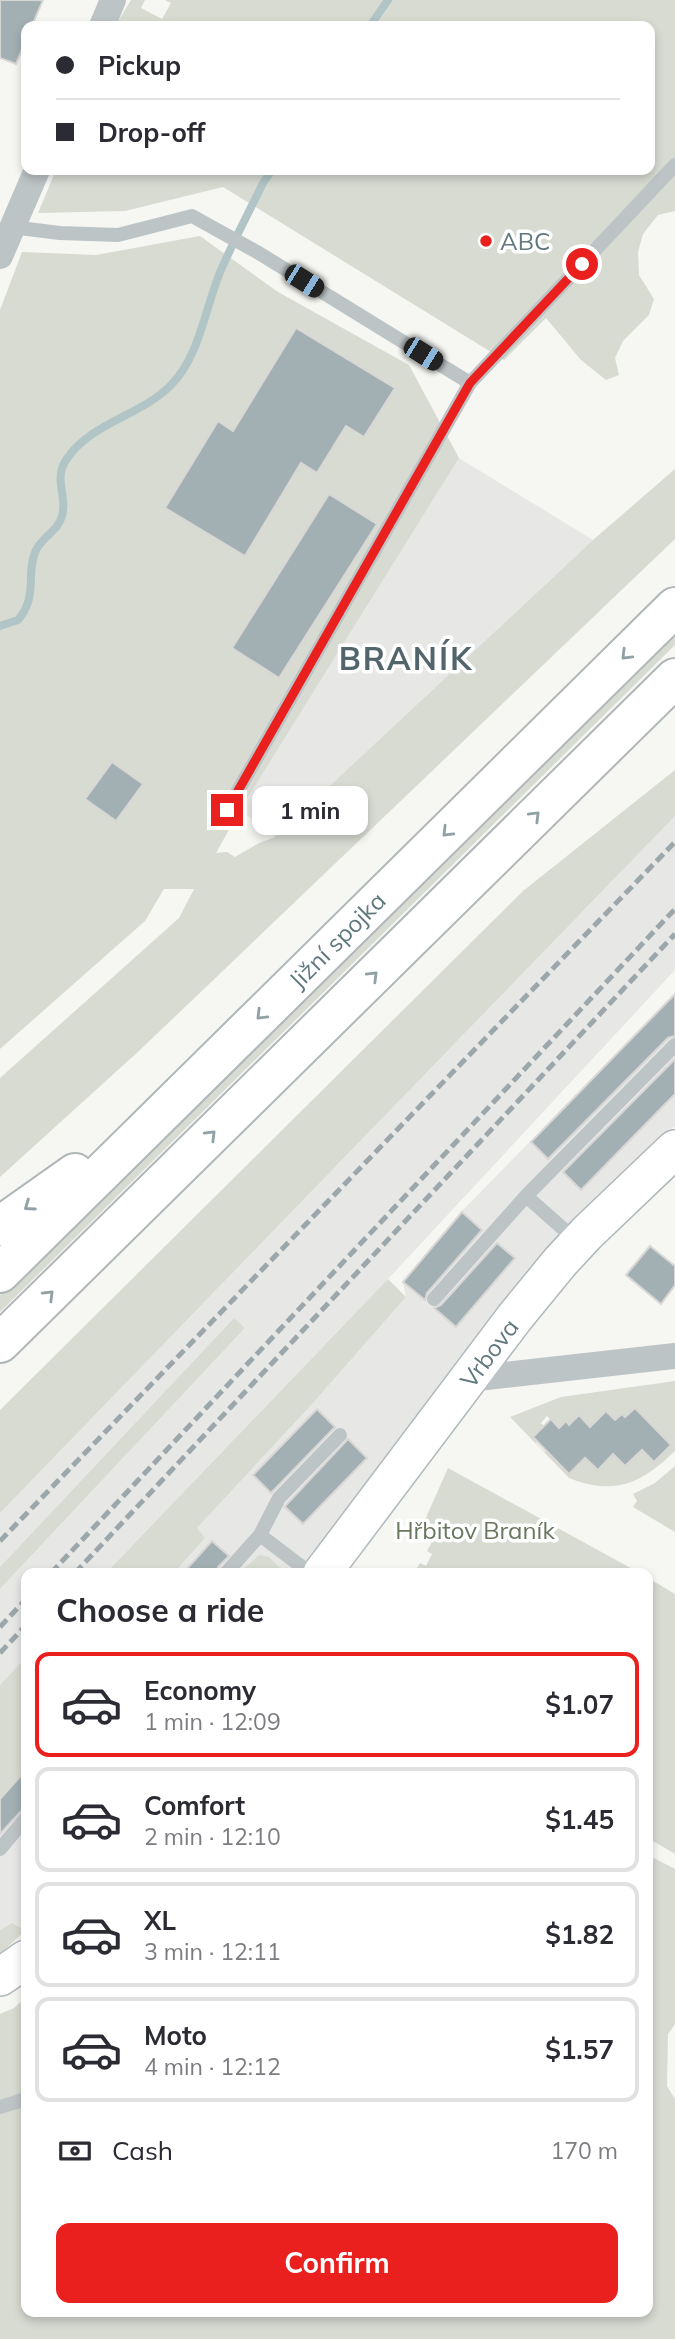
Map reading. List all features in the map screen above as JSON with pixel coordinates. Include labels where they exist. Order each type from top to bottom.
[{"type":"highway","name":"Jižní spojka","points":[[0,1273],[675,607]]},
{"type":"highway","name":"Jižní spojka","points":[[0,1343],[675,678]]},
{"type":"highway","points":[[0,1226],[165,1110]]},
{"type":"main road","name":"Vrbova","points":[[326,1568],[515,1317],[579,1242],[675,1149]]},
{"type":"main road","points":[[0,1977],[21,1962]]},
{"type":"street","points":[[104,21],[113,0]]},
{"type":"street","points":[[0,256],[35,175]]},
{"type":"street","points":[[469,1378],[675,1356]]},
{"type":"lane","points":[[227,810],[470,383],[675,166]]},
{"type":"lane","points":[[12,227],[60,233],[118,235],[192,216],[257,252],[470,383]]},
{"type":"lane","points":[[434,1299],[526,1196],[675,1045]]},
{"type":"lane","points":[[526,1196],[579,1242]]},
{"type":"lane","points":[[230,1568],[260,1535],[279,1498],[340,1435]]},
{"type":"lane","points":[[260,1535],[303,1568]]},
{"type":"lane","points":[[0,1849],[21,1824]]},
{"type":"lane","points":[[0,2107],[21,2101]]},
{"type":"shaded area","points":[[459,458],[593,540],[275,837],[240,810]]},
{"type":"shaded area","points":[[675,816],[675,970],[388,1279],[111,1568],[21,1568],[21,1662],[0,1685],[0,1589],[245,1328],[234,1318],[0,1567],[0,1513]]},
{"type":"shaded area","points":[[675,994],[675,1126],[618,1177],[558,1241],[304,1568],[178,1568],[205,1538],[197,1528],[313,1403],[406,1297],[403,1282],[461,1212]]},
{"type":"shaded area","points":[[21,1774],[21,1927],[12,1923],[0,1930],[0,1798]]},
{"type":"green space","points":[[131,0],[145,0],[141,8],[162,19],[171,3],[165,0],[675,0],[675,211],[658,215],[643,234],[638,252],[639,275],[654,299],[649,315],[623,341],[615,358],[619,375],[606,380],[581,360],[546,318],[504,360],[223,187],[125,211],[38,213],[54,175],[655,175],[655,21],[118,21]]},
{"type":"green space","points":[[200,236],[278,292],[409,365],[459,458],[216,853],[227,852],[235,857],[275,837],[593,540],[675,469],[675,539],[140,1050],[0,1177],[0,1078],[179,918],[194,889],[164,889],[145,921],[0,1049],[0,310],[22,252],[96,255]]},
{"type":"green space","points":[[675,628],[675,645],[0,1312],[0,1295]]},
{"type":"green space","points":[[675,770],[675,816],[0,1513],[0,1410],[523,891]]},
{"type":"green space","points":[[388,1279],[406,1297],[313,1403],[197,1528],[205,1538],[178,1568],[111,1568]]},
{"type":"green space","points":[[234,1318],[245,1328],[0,1589],[0,1567]]},
{"type":"green space","points":[[675,1381],[675,1451],[650,1472],[626,1484],[600,1486],[569,1478],[510,1417],[561,1397]],"holes":[[[635,1408],[671,1445],[654,1461],[642,1450],[613,1454],[597,1470],[585,1458],[569,1473],[536,1443],[533,1436],[544,1426],[541,1423],[547,1416],[559,1428],[565,1422],[569,1425],[579,1416],[590,1427],[615,1420],[622,1414],[625,1417]]]},
{"type":"green space","points":[[675,1466],[675,1532],[633,1507],[637,1501],[633,1494],[655,1483]]},
{"type":"green space","name":"Hřbitov Braník","points":[[448,1468],[631,1568],[417,1568],[420,1563],[426,1566],[432,1554],[427,1551],[434,1538],[420,1531]]},
{"type":"green space","points":[[259,1555],[269,1557],[280,1568],[245,1568]]},
{"type":"green space","points":[[653,1581],[675,1594],[675,1854],[653,1841]]},
{"type":"green space","points":[[21,1662],[21,1774],[0,1798],[0,1685]]},
{"type":"green space","points":[[653,1858],[675,1869],[675,2024],[668,2034],[667,2086],[675,2099],[675,2339],[0,2339],[0,2014],[21,2002],[21,2317],[653,2317]]},
{"type":"green space","points":[[12,1923],[21,1928],[21,1935],[0,1954],[0,1930]]},
{"type":"building","points":[[0,0],[43,0],[34,21],[21,21],[21,52],[16,64],[0,58]]},
{"type":"building","points":[[296,328],[395,388],[364,437],[346,426],[317,473],[301,463],[245,556],[165,508],[218,421],[233,431]]},
{"type":"building","points":[[329,494],[377,524],[279,678],[232,648]]},
{"type":"building","points":[[112,762],[143,784],[116,821],[85,799]]},
{"type":"building","points":[[675,994],[675,1036],[668,1038],[548,1159],[531,1142]]},
{"type":"building","points":[[675,1059],[675,1094],[581,1190],[563,1172]]},
{"type":"building","points":[[462,1212],[482,1230],[427,1293],[425,1300],[403,1282]]},
{"type":"building","points":[[497,1243],[515,1258],[456,1327],[434,1308],[441,1305]]},
{"type":"building","points":[[650,1246],[675,1266],[675,1285],[661,1304],[626,1275]]},
{"type":"building","points":[[635,1408],[671,1445],[654,1462],[642,1450],[625,1466],[613,1454],[598,1470],[585,1458],[569,1474],[533,1437],[551,1419],[559,1428],[566,1421],[569,1425],[579,1415],[590,1427],[606,1411],[615,1420],[622,1414],[625,1417]]},
{"type":"building","points":[[317,1409],[335,1427],[271,1493],[253,1475]]},
{"type":"building","points":[[348,1439],[367,1458],[303,1524],[285,1507]]},
{"type":"building","points":[[212,1541],[229,1556],[218,1568],[188,1568]]},
{"type":"building","points":[[21,1776],[21,1811],[0,1834],[0,1799]]},
{"type":"waterway","points":[[373,21],[388,0]]},
{"type":"waterway","points":[[0,626],[18,620],[28,602],[36,550],[57,526],[62,516],[61,474],[66,460],[88,437],[158,396],[180,374],[195,346],[226,259],[269,175]]},
{"type":"railway","points":[[0,1541],[675,842]]},
{"type":"railway","points":[[56,1568],[675,909]]},
{"type":"railway","points":[[80,1568],[675,934]]},
{"type":"railway","points":[[0,1627],[21,1604]]},
{"type":"railway","points":[[0,1653],[21,1630]]},
{"type":"place","name":"ABC","points":[[486,241]]},
{"type":"district","name":"BRANÍK","points":[[406,658]]},
{"type":"route","points":[[227,810],[470,383],[582,264]]}]
